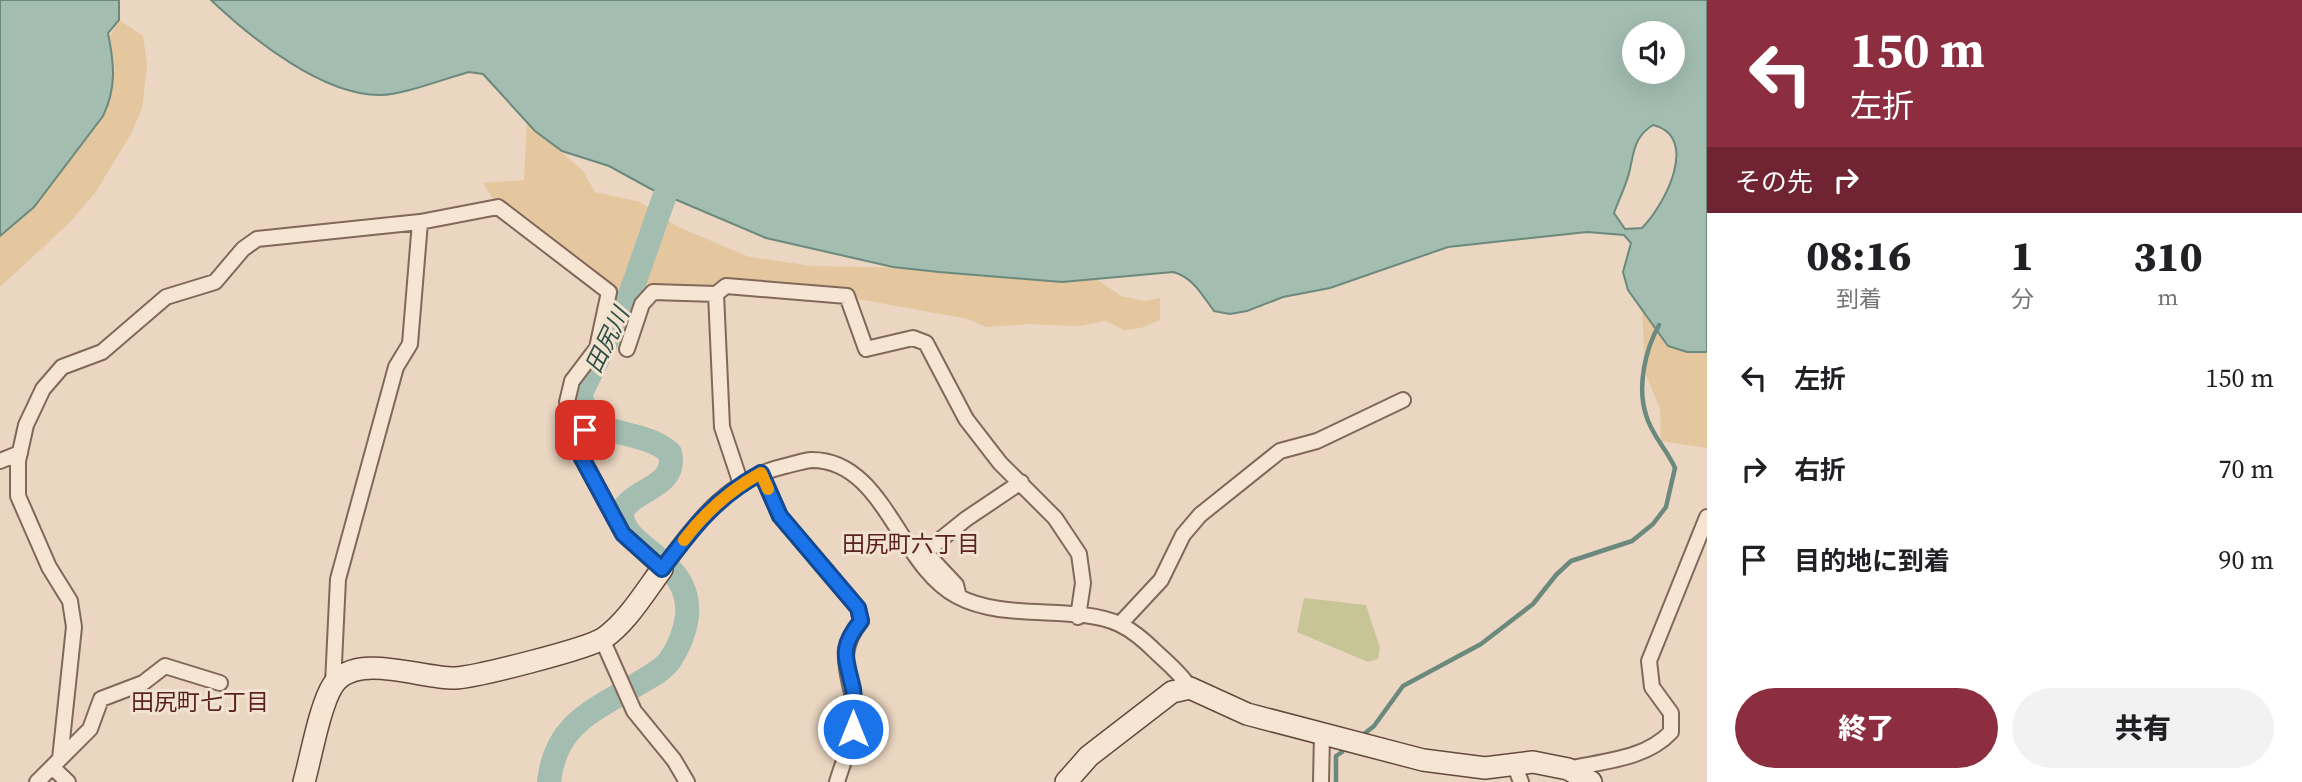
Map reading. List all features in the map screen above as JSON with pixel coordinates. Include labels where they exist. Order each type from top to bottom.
[{"type":"street","points":[[68,782],[56,763],[74,628],[70,601],[49,567],[18,496],[20,453],[26,425],[43,389],[62,367],[102,352],[166,296],[215,282],[243,249],[257,239],[420,222],[498,207],[610,292],[597,348],[572,381],[567,402],[585,430],[576,447],[623,534],[666,564]]},
{"type":"street","points":[[304,782],[333,684],[338,579],[396,367],[410,344],[420,222]]},
{"type":"street","points":[[627,349],[642,304],[653,292],[716,294],[726,286],[847,296],[866,349],[913,338],[926,343],[966,419],[1000,463],[1055,518],[1079,554],[1083,583],[1078,617]]},
{"type":"street","points":[[716,294],[722,427],[741,484]]},
{"type":"street","points":[[1120,624],[1161,580],[1183,536],[1200,515],[1280,451],[1317,440],[1403,400]]},
{"type":"street","points":[[0,461],[20,453]]},
{"type":"street","points":[[333,684],[350,671],[368,668],[454,678],[492,671],[602,639],[624,619],[697,522],[741,484],[761,473],[811,460],[844,467],[887,512],[909,551],[932,580],[958,597],[1004,610],[1096,617],[1120,624],[1151,647],[1183,677],[1189,688],[1247,714],[1423,760],[1518,773],[1533,762],[1568,769],[1591,782]]},
{"type":"street","points":[[761,473],[780,516],[858,608],[861,621],[849,636],[844,659],[853,691],[853,729],[837,782]]},
{"type":"street","points":[[958,597],[956,585],[925,552],[966,519],[1021,482]]},
{"type":"street","points":[[1568,769],[1658,746],[1671,732],[1671,713],[1652,687],[1649,661],[1707,517]]},
{"type":"street","points":[[602,639],[634,710],[674,760],[687,782]]},
{"type":"street","points":[[37,782],[90,729],[101,699],[143,683],[165,666],[220,683]]},
{"type":"street","points":[[1066,782],[1089,756],[1172,692],[1189,688]]},
{"type":"street","points":[[1321,782],[1322,734]]},
{"type":"shaded area","points":[[0,0],[119,0],[119,20],[108,33],[113,75],[111,95],[103,116],[34,207],[0,236]]},
{"type":"shaded area","points":[[211,0],[1707,0],[1707,352],[1687,352],[1668,346],[1628,290],[1623,272],[1631,243],[1624,235],[1587,232],[1448,247],[1330,288],[1283,297],[1247,311],[1230,314],[1214,311],[1192,282],[1173,272],[1062,282],[893,267],[766,238],[651,189],[609,166],[562,151],[535,131],[483,74],[469,72],[390,94],[359,93],[312,75],[246,31]],"holes":[[[1653,125],[1667,132],[1675,143],[1676,157],[1668,189],[1642,228],[1625,229],[1614,213],[1627,180],[1636,144],[1642,134]]]},
{"type":"shaded area","points":[[1304,598],[1366,605],[1380,648],[1378,659],[1368,662],[1297,632]]},
{"type":"sand","points":[[119,20],[143,36],[147,65],[142,108],[131,134],[95,193],[70,222],[0,287],[0,235],[115,71],[109,38]]},
{"type":"sand","points":[[527,122],[583,171],[595,192],[640,202],[676,226],[749,257],[812,266],[906,268],[1041,281],[1096,279],[1121,296],[1145,301],[1160,298],[1160,320],[1141,328],[1124,330],[1106,321],[1079,326],[1028,324],[986,327],[968,319],[836,295],[743,287],[629,296],[590,277],[498,207],[483,183],[524,180]]},
{"type":"sand","points":[[1642,310],[1707,325],[1707,448],[1661,441],[1660,409],[1645,372]]},
{"type":"waterway","name":"田尻川","points":[[549,782],[559,745],[569,732],[593,710],[664,667],[676,650],[686,622],[686,597],[679,581],[669,568],[634,537],[625,526],[621,513],[627,504],[667,474],[671,465],[670,453],[642,438],[589,422],[580,395],[631,292],[665,195]]},
{"type":"waterway","points":[[1364,734],[1374,726],[1403,686],[1481,644],[1533,604],[1571,561],[1632,541],[1653,524],[1666,507],[1675,468],[1648,422],[1642,393],[1646,357],[1659,325]]},
{"type":"waterway","points":[[1336,782],[1336,756],[1342,752]]},
{"type":"slow traffic","points":[[684,540],[697,522],[733,488],[761,473],[768,489]]},
{"type":"district","name":"田尻町六丁目","points":[[911,544]]},
{"type":"district","name":"田尻町七丁目","points":[[200,702]]},
{"type":"route","points":[[585,430],[576,447],[601,497],[623,534],[662,569],[697,522],[733,488],[761,473],[780,516],[858,608],[861,621],[849,636],[844,659],[853,691],[853,729]]}]
